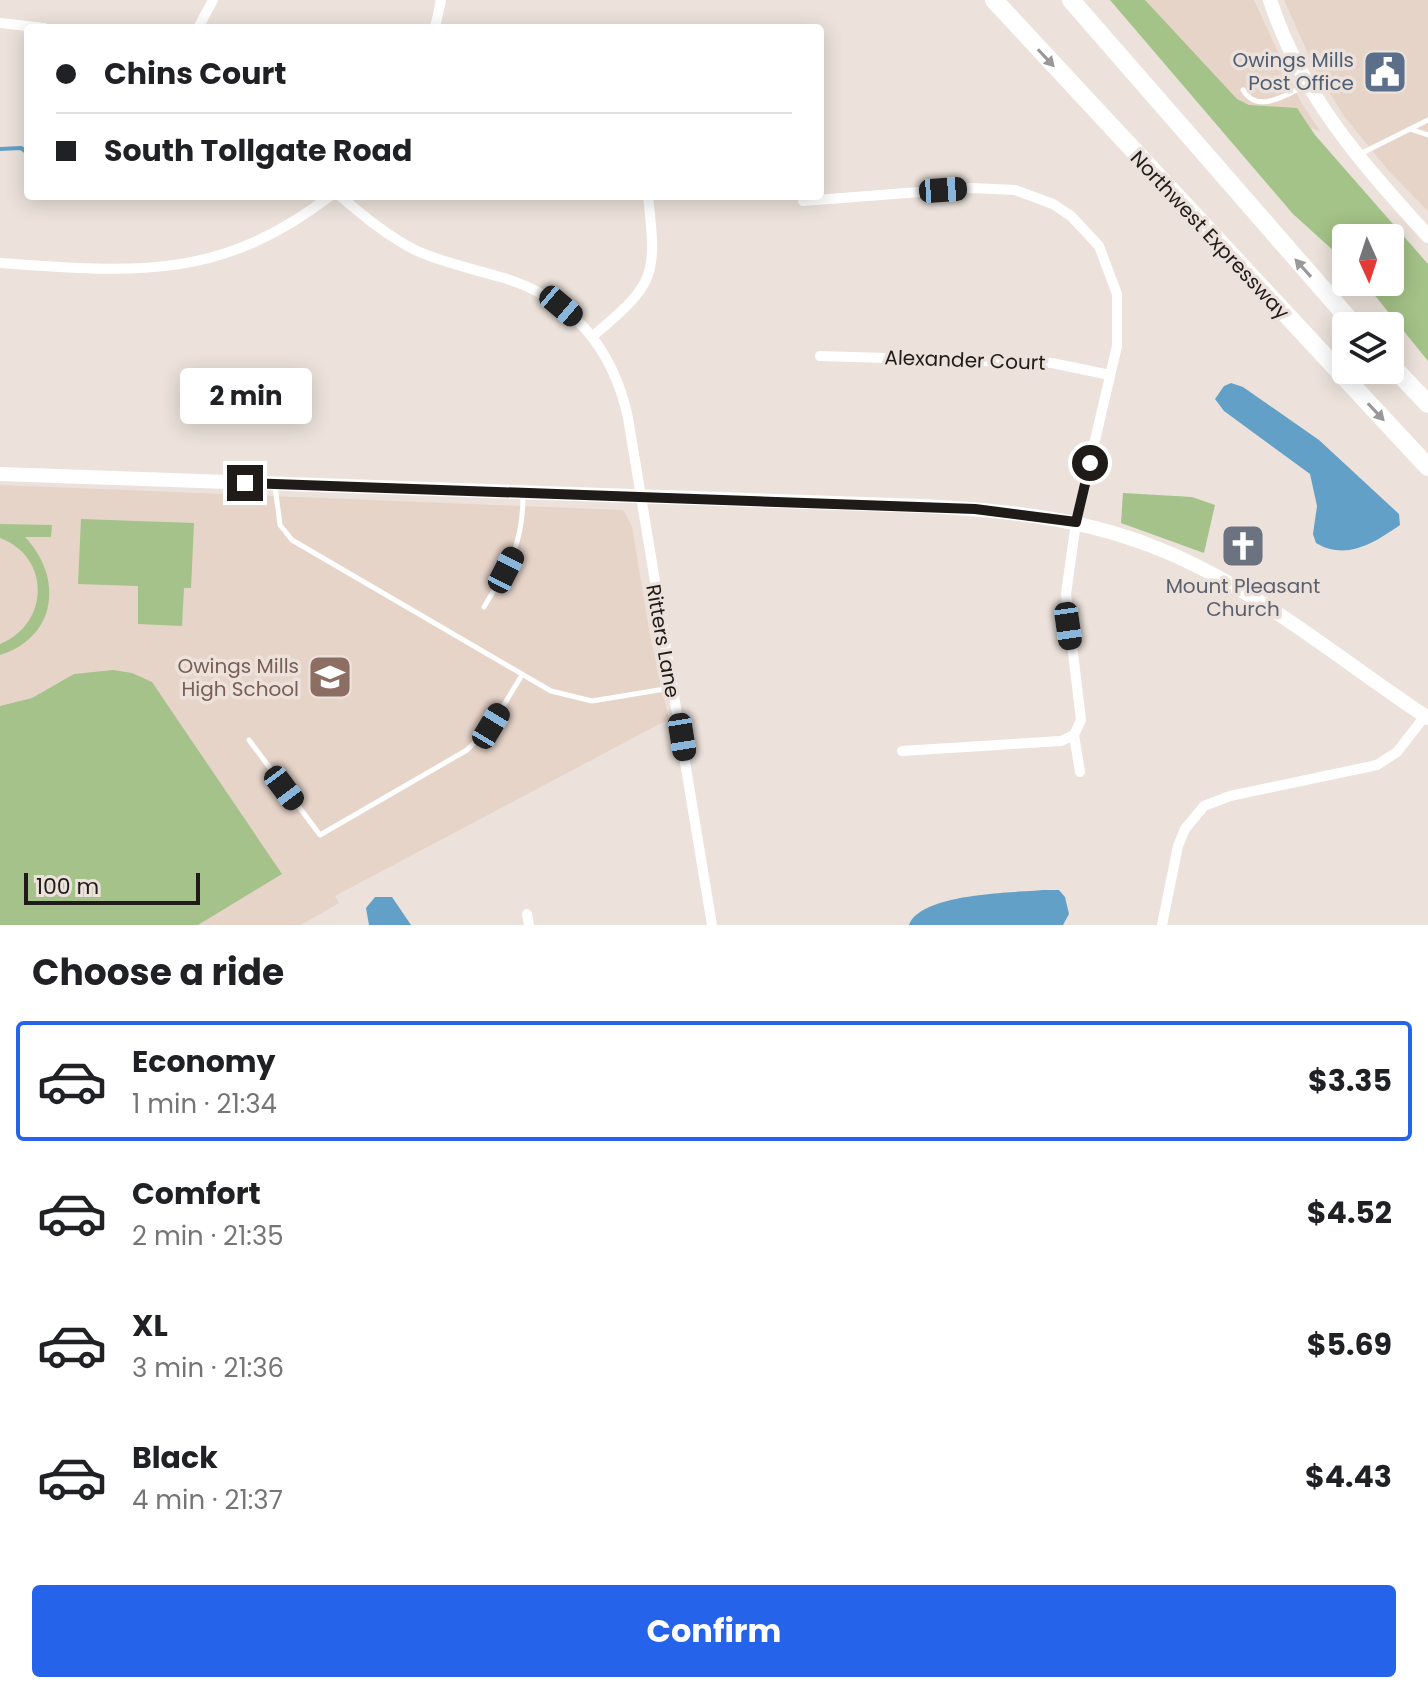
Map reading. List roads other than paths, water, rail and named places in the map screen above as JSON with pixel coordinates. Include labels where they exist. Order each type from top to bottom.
[{"type":"highway","name":"Northwest Expressway","points":[[994,0],[1428,467]]},
{"type":"highway","points":[[1071,0],[1343,312]]},
{"type":"highway","points":[[1404,379],[1428,404]]},
{"type":"street","points":[[200,24],[213,0]]},
{"type":"street","points":[[436,24],[441,0]]},
{"type":"street","points":[[1270,0],[1308,85],[1356,157],[1428,236]]},
{"type":"street","points":[[0,23],[24,26]]},
{"type":"street","points":[[824,200],[994,188],[1015,190],[1053,204],[1071,216],[1099,246],[1114,279],[1119,327],[1076,522],[1066,594],[1081,720],[1074,735],[1080,772]]},
{"type":"street","points":[[0,263],[128,271],[198,263],[267,237],[324,200]]},
{"type":"street","points":[[345,200],[391,236],[416,250],[547,296],[594,335],[631,304],[649,280],[654,255],[648,200]]},
{"type":"street","points":[[803,201],[818,200]]},
{"type":"street","name":"Ritters Lane","points":[[594,335],[623,396],[712,925]]},
{"type":"street","name":"Alexander Court","points":[[820,356],[1024,361],[1110,375]]},
{"type":"street","points":[[0,474],[975,509],[1076,522],[1151,545],[1206,570],[1426,717],[1397,752],[1377,765],[1230,796],[1204,806],[1185,829],[1178,846],[1162,925]]},
{"type":"street","points":[[902,751],[1061,741],[1074,735]]},
{"type":"lane","points":[[1243,90],[1254,100],[1267,102],[1308,85]]},
{"type":"lane","points":[[1356,157],[1428,120]]},
{"type":"lane","points":[[1409,129],[1428,135]]},
{"type":"lane","points":[[275,485],[280,525],[292,540],[551,691],[577,700],[612,699],[672,688]]},
{"type":"lane","points":[[484,607],[518,549],[523,528],[523,494]]},
{"type":"lane","points":[[249,740],[320,835],[467,750],[491,726],[522,675]]},
{"type":"water","points":[[1231,383],[1243,387],[1319,440],[1399,514],[1400,525],[1360,548],[1338,550],[1316,543],[1313,534],[1317,506],[1310,474],[1224,411],[1215,399],[1224,386]]},
{"type":"water","points":[[1059,890],[1065,897],[1069,914],[1063,925],[909,925],[917,914],[930,906],[948,901]]},
{"type":"water","points":[[375,897],[392,897],[411,925],[369,925],[366,908]]},
{"type":"waterway","points":[[0,149],[24,150]]},
{"type":"place","name":"Owings Mills Post Office","points":[[1385,72]]},
{"type":"place","name":"Mount Pleasant Church","points":[[1243,546]]},
{"type":"place","name":"Owings Mills High School","points":[[330,677]]}]
